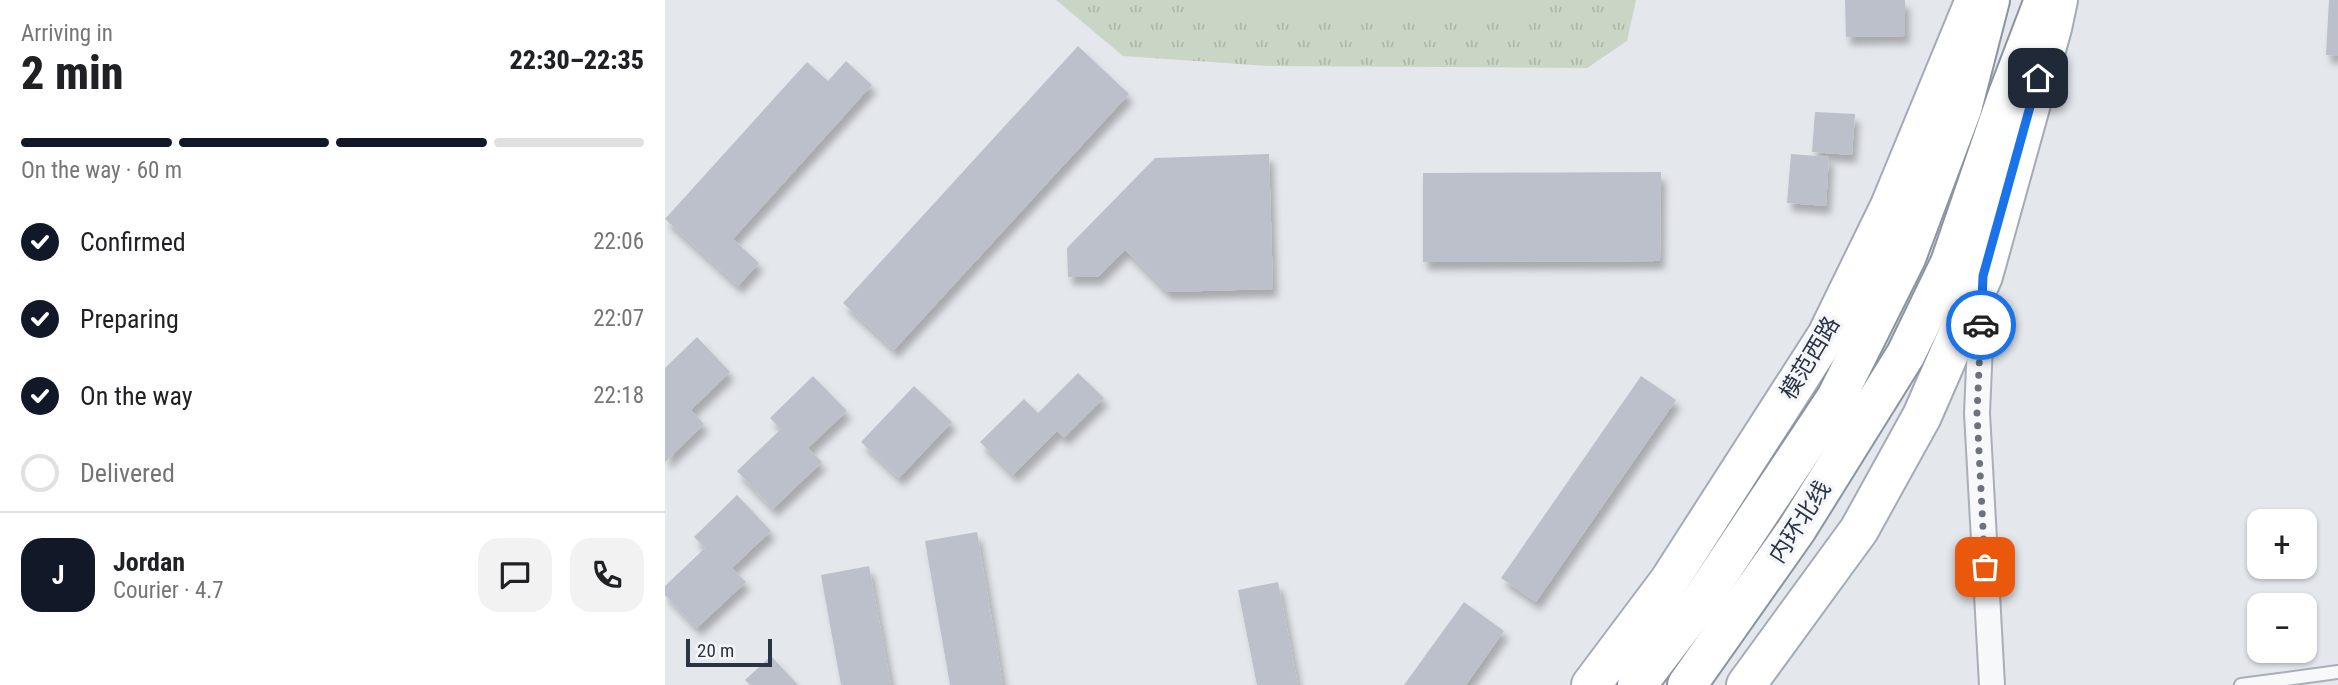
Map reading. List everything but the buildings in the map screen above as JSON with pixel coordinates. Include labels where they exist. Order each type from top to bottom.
[{"type":"main road","name":"模范西路","points":[[1591,685],[1669,581],[1827,335],[1890,206],[1975,0]]},
{"type":"main road","name":"内环北线","points":[[1637,685],[1701,601],[1836,398],[1906,258],[1962,109],[1990,0]]},
{"type":"main road","name":"内环北线","points":[[1687,685],[1797,529],[1906,354],[1950,263],[2043,0]]},
{"type":"main road","points":[[1746,685],[1859,530],[1922,416],[1983,276],[2058,0]]},
{"type":"street","points":[[1983,276],[1977,413],[1992,685]]},
{"type":"lane","points":[[2241,685],[2311,680],[2338,672]]},
{"type":"green space","points":[[1056,0],[1636,0],[1627,41],[1587,68],[1268,66],[1123,56]]},
{"type":"green space","points":[[1190,0],[1522,0],[1522,15],[1190,19]]},
{"type":"way so far","points":[[1981,325],[1977,413],[1985,567]]},
{"type":"route","points":[[1981,325],[1983,276],[2038,78]]}]
